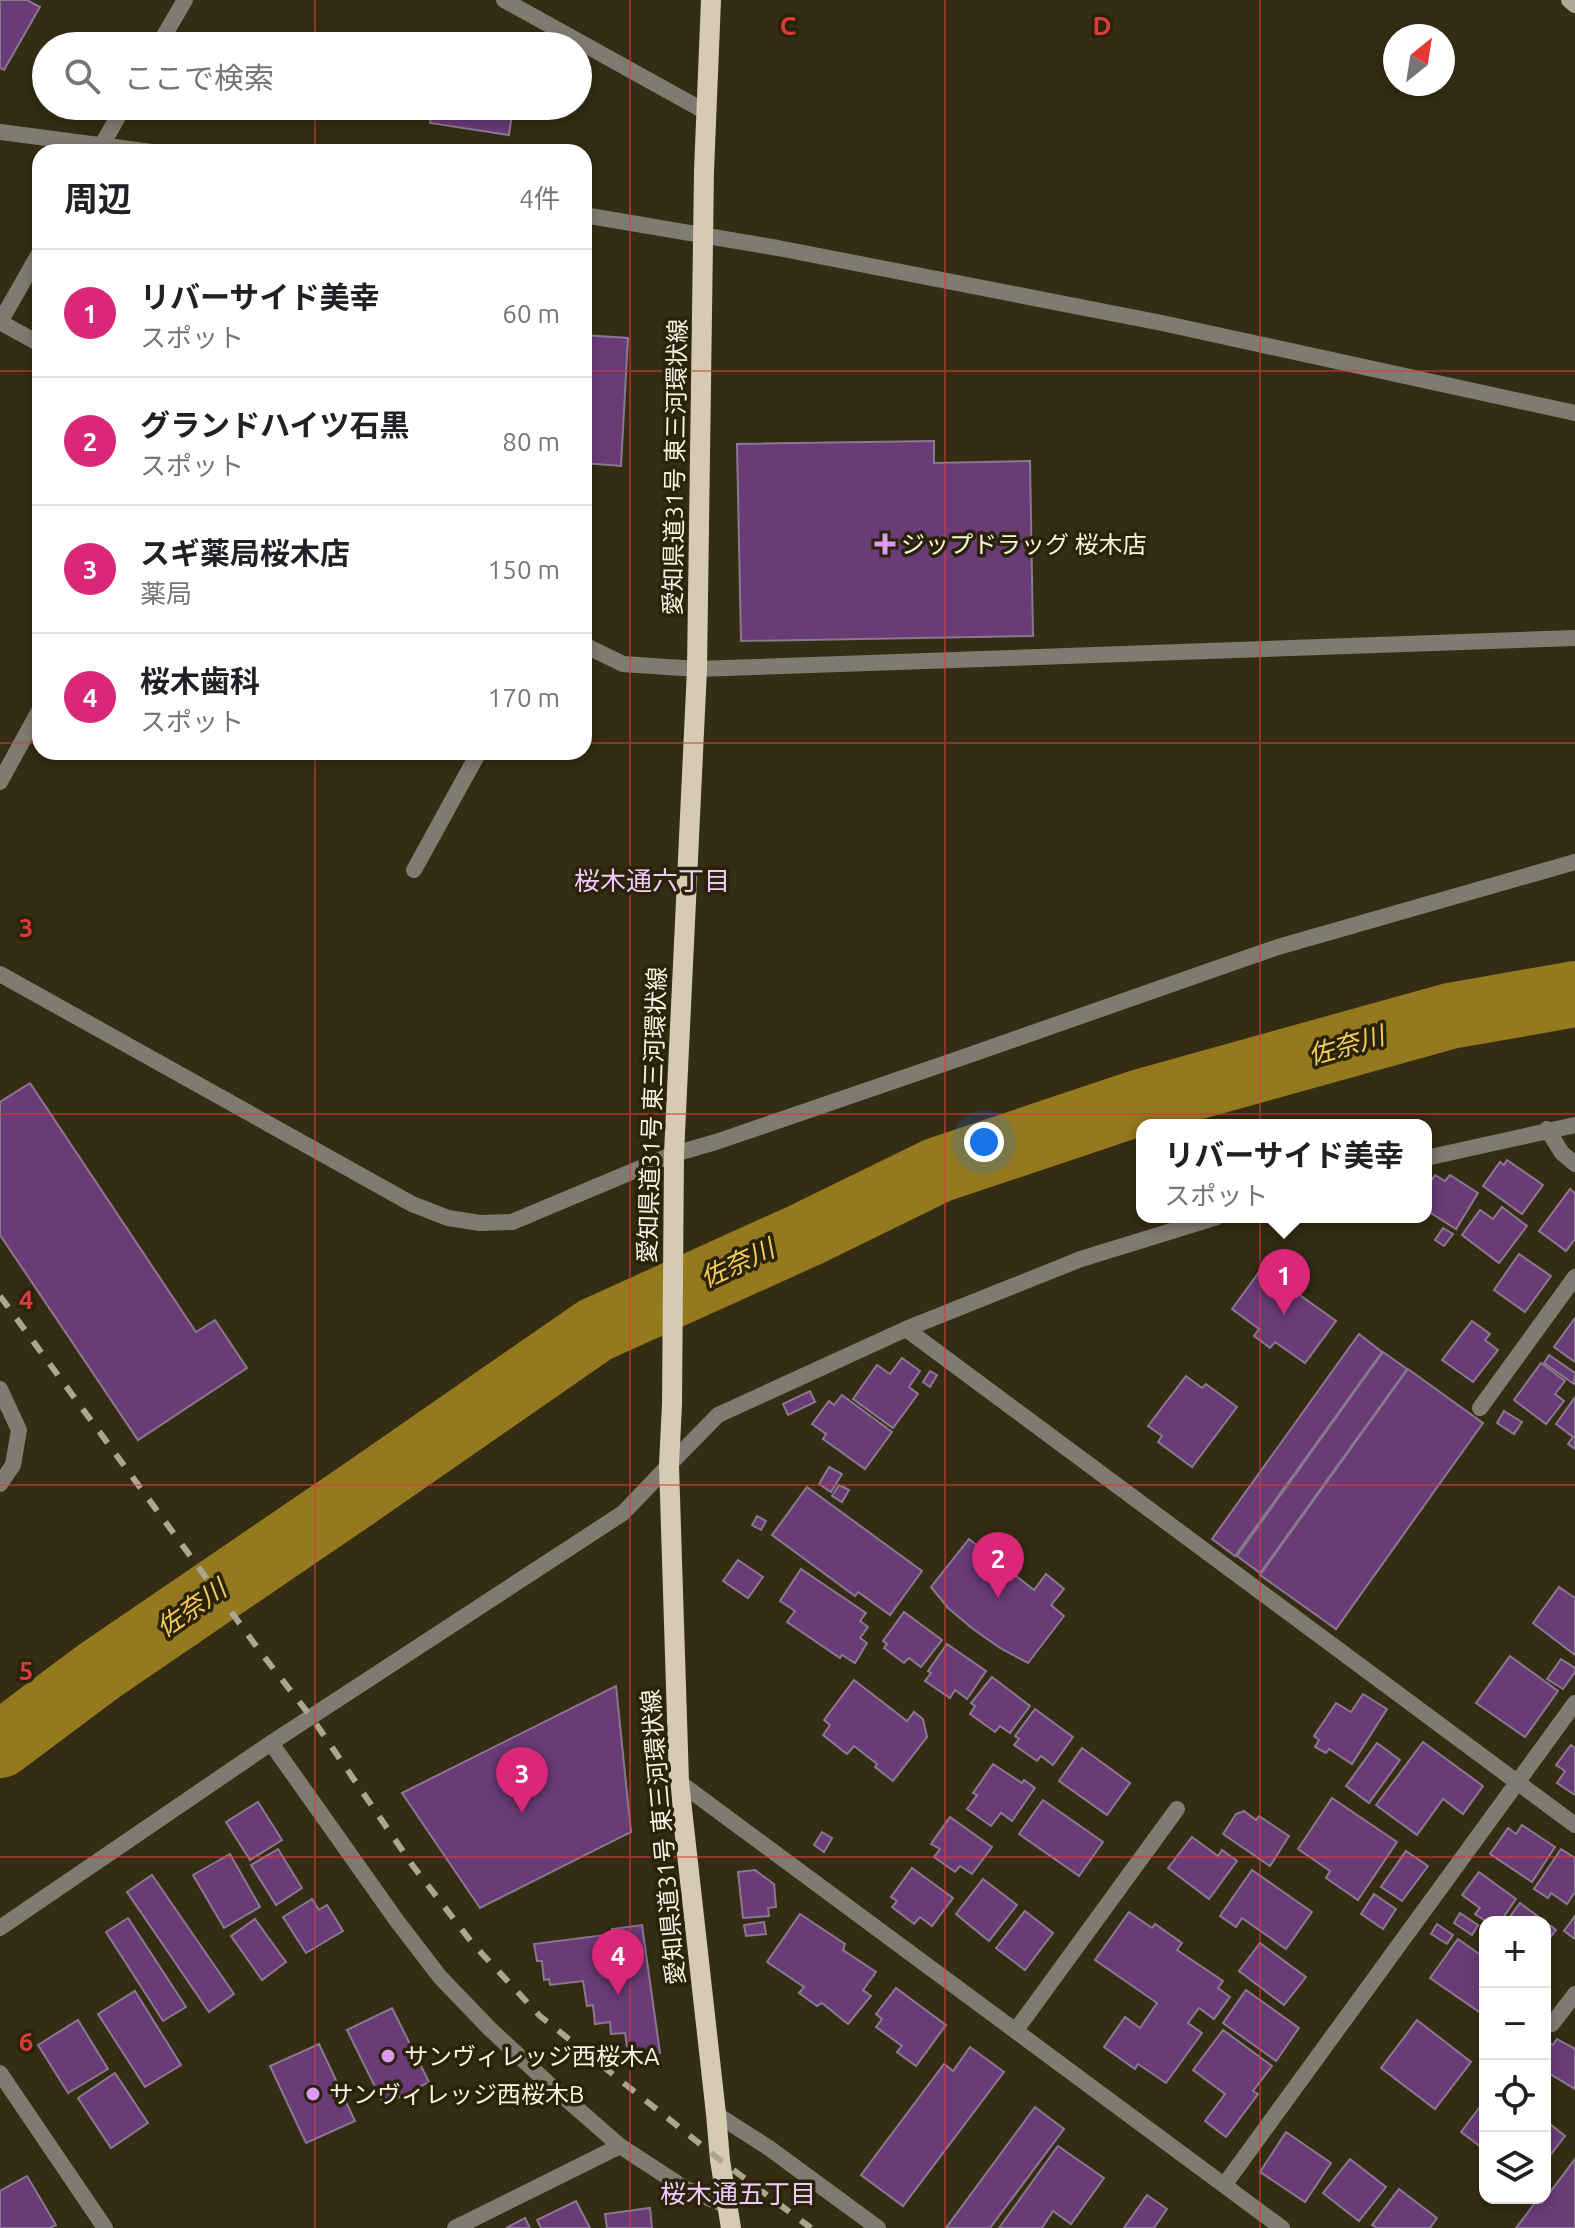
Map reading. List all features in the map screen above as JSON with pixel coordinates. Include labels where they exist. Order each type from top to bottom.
[{"type":"main road","name":"愛知県道31号 東三河環状線","points":[[711,0],[706,112],[697,669],[674,1154],[669,1465],[679,1782],[720,2160],[731,2228]]},
{"type":"main road","points":[[1569,0],[1575,5]]},
{"type":"street","points":[[166,32],[185,0]]},
{"type":"street","points":[[504,0],[562,32]]},
{"type":"street","points":[[592,49],[706,112]]},
{"type":"street","points":[[102,144],[116,120]]},
{"type":"street","points":[[0,132],[75,144]]},
{"type":"street","points":[[592,216],[705,235],[1162,323],[1575,413]]},
{"type":"street","points":[[32,266],[0,322],[32,340]]},
{"type":"street","points":[[592,649],[623,664],[697,669],[1575,638]]},
{"type":"street","points":[[0,782],[32,724]]},
{"type":"street","points":[[414,870],[475,760]]},
{"type":"street","points":[[0,974],[412,1204],[448,1218],[480,1223],[512,1222],[674,1154],[943,1065],[1278,947],[1575,862]]},
{"type":"street","points":[[1432,1157],[1575,1125]]},
{"type":"street","points":[[1547,1129],[1562,1153],[1575,1164]]},
{"type":"street","points":[[0,1928],[271,1743],[623,1513],[718,1415],[906,1329],[1081,1259],[1198,1223]]},
{"type":"street","points":[[1480,1408],[1575,1277]]},
{"type":"street","points":[[906,1329],[1575,1825]]},
{"type":"street","points":[[0,1389],[19,1430],[13,1465],[0,1484]]},
{"type":"street","points":[[1225,2184],[1575,1703]]},
{"type":"street","points":[[271,1743],[397,1921],[440,1977],[490,2029],[620,2146],[686,2189],[728,2206]]},
{"type":"street","points":[[679,1782],[1282,2228]]},
{"type":"street","points":[[1016,2030],[1177,1809]]},
{"type":"street","points":[[1552,2024],[1575,1994]]},
{"type":"street","points":[[0,2073],[105,2228]]},
{"type":"street","points":[[716,2114],[769,2148],[878,2228]]},
{"type":"street","points":[[455,2228],[620,2146]]},
{"type":"building","points":[[0,0],[27,0],[40,7],[4,70],[0,68]]},
{"type":"building","points":[[430,120],[511,120],[509,135],[430,123]]},
{"type":"building","points":[[592,336],[628,338],[621,466],[592,464]]},
{"type":"building","points":[[934,441],[934,463],[1030,461],[1033,636],[741,641],[737,444]]},
{"type":"building","points":[[30,1083],[196,1332],[215,1320],[247,1368],[138,1440],[0,1235],[0,1102]]},
{"type":"building","points":[[1507,1160],[1543,1185],[1522,1214],[1483,1186],[1500,1162],[1504,1165]]},
{"type":"building","points":[[1435,1175],[1445,1181],[1450,1175],[1478,1193],[1456,1229],[1432,1214],[1432,1180]]},
{"type":"building","points":[[1570,1189],[1575,1193],[1575,1239],[1566,1251],[1539,1231]]},
{"type":"building","points":[[1502,1207],[1527,1226],[1499,1263],[1462,1235],[1480,1210],[1493,1219]]},
{"type":"building","points":[[1443,1228],[1453,1234],[1444,1246],[1435,1240]]},
{"type":"building","points":[[1519,1254],[1551,1276],[1525,1312],[1494,1290]]},
{"type":"building","points":[[1262,1268],[1336,1321],[1305,1363],[1275,1342],[1270,1348],[1254,1336],[1259,1329],[1232,1309]]},
{"type":"building","points":[[1575,1318],[1575,1362],[1554,1347]]},
{"type":"building","points":[[1472,1321],[1490,1334],[1485,1340],[1498,1350],[1473,1382],[1442,1360]]},
{"type":"building","points":[[1359,1334],[1382,1352],[1235,1556],[1212,1539]]},
{"type":"building","points":[[1383,1352],[1407,1369],[1260,1573],[1237,1556]]},
{"type":"building","points":[[1549,1355],[1575,1373],[1574,1384],[1544,1363]]},
{"type":"building","points":[[902,1358],[920,1371],[909,1387],[918,1394],[893,1428],[853,1399],[877,1365],[890,1374]]},
{"type":"building","points":[[1541,1363],[1565,1381],[1555,1394],[1564,1401],[1546,1424],[1514,1400]]},
{"type":"building","points":[[1408,1369],[1483,1423],[1336,1629],[1260,1575]]},
{"type":"building","points":[[930,1371],[937,1375],[930,1387],[923,1382]]},
{"type":"building","points":[[1186,1376],[1202,1388],[1206,1384],[1237,1407],[1192,1467],[1158,1442],[1162,1436],[1148,1426]]},
{"type":"building","points":[[810,1391],[815,1402],[788,1415],[783,1404]]},
{"type":"building","points":[[842,1395],[892,1432],[865,1469],[823,1439],[826,1434],[812,1424],[829,1401],[834,1405]]},
{"type":"building","points":[[1575,1397],[1575,1449],[1568,1444],[1573,1437],[1556,1424]]},
{"type":"building","points":[[1504,1411],[1522,1422],[1514,1434],[1497,1423]]},
{"type":"building","points":[[829,1467],[842,1474],[831,1492],[819,1484]]},
{"type":"building","points":[[839,1485],[849,1490],[842,1502],[832,1496]]},
{"type":"building","points":[[807,1487],[922,1571],[890,1615],[858,1592],[855,1596],[772,1535]]},
{"type":"building","points":[[757,1516],[766,1521],[761,1530],[752,1525]]},
{"type":"building","points":[[969,1539],[1034,1590],[1046,1574],[1064,1589],[1051,1605],[1064,1616],[1028,1663],[973,1629],[948,1608],[931,1587]]},
{"type":"building","points":[[738,1560],[763,1577],[748,1598],[723,1581]]},
{"type":"building","points":[[801,1569],[866,1613],[860,1621],[868,1627],[860,1638],[867,1643],[855,1663],[842,1655],[840,1658],[787,1622],[795,1611],[780,1601]]},
{"type":"building","points":[[1559,1587],[1575,1598],[1575,1655],[1533,1623]]},
{"type":"building","points":[[904,1612],[942,1640],[921,1667],[909,1658],[904,1663],[884,1648],[887,1644],[883,1641]]},
{"type":"building","points":[[947,1644],[986,1671],[967,1699],[955,1690],[950,1698],[925,1681],[931,1673],[928,1671]]},
{"type":"building","points":[[1510,1656],[1558,1691],[1525,1737],[1476,1703]]},
{"type":"building","points":[[1561,1659],[1575,1668],[1563,1689],[1547,1679]]},
{"type":"building","points":[[992,1677],[1030,1706],[1010,1733],[1000,1726],[995,1732],[970,1714],[975,1706],[971,1703]]},
{"type":"building","points":[[854,1680],[907,1721],[914,1712],[923,1719],[927,1737],[893,1781],[854,1746],[847,1754],[823,1735],[830,1725],[824,1720]]},
{"type":"building","points":[[616,1686],[631,1832],[480,1908],[402,1793]]},
{"type":"building","points":[[1363,1694],[1387,1709],[1352,1764],[1329,1749],[1326,1753],[1315,1747],[1319,1740],[1314,1736],[1336,1703],[1351,1712]]},
{"type":"building","points":[[1035,1709],[1073,1737],[1053,1765],[1041,1756],[1037,1761],[1014,1745],[1019,1739],[1015,1736]]},
{"type":"building","points":[[1423,1742],[1483,1786],[1463,1814],[1443,1799],[1417,1835],[1376,1805]]},
{"type":"building","points":[[1377,1743],[1400,1760],[1369,1803],[1346,1786]]},
{"type":"building","points":[[1571,1745],[1575,1748],[1575,1795],[1557,1783],[1565,1771],[1556,1765]]},
{"type":"building","points":[[1082,1748],[1130,1783],[1107,1815],[1059,1781]]},
{"type":"building","points":[[993,1764],[1035,1788],[1012,1821],[1001,1813],[991,1826],[967,1809],[977,1795],[973,1793]]},
{"type":"building","points":[[1332,1798],[1397,1842],[1358,1900],[1326,1878],[1330,1871],[1298,1849]]},
{"type":"building","points":[[1043,1800],[1103,1842],[1079,1876],[1019,1834]]},
{"type":"building","points":[[258,1802],[282,1840],[250,1860],[226,1822]]},
{"type":"building","points":[[1244,1811],[1256,1820],[1259,1816],[1289,1836],[1270,1866],[1223,1834],[1236,1814]]},
{"type":"building","points":[[950,1817],[992,1847],[972,1874],[960,1866],[955,1872],[934,1857],[940,1849],[931,1844]]},
{"type":"building","points":[[1522,1825],[1555,1847],[1532,1882],[1490,1854],[1508,1828],[1516,1834]]},
{"type":"building","points":[[822,1832],[832,1838],[824,1852],[814,1845]]},
{"type":"building","points":[[1192,1837],[1218,1856],[1222,1850],[1237,1861],[1209,1899],[1168,1868]]},
{"type":"building","points":[[278,1849],[302,1888],[276,1905],[251,1865]]},
{"type":"building","points":[[1561,1849],[1575,1858],[1575,1892],[1567,1904],[1551,1893],[1548,1898],[1534,1889]]},
{"type":"building","points":[[1406,1851],[1428,1866],[1402,1901],[1381,1887]]},
{"type":"building","points":[[230,1854],[260,1907],[224,1928],[193,1875]]},
{"type":"building","points":[[912,1868],[953,1898],[932,1926],[920,1917],[914,1924],[892,1907],[897,1901],[891,1897]]},
{"type":"building","points":[[755,1870],[774,1884],[776,1907],[768,1908],[769,1916],[743,1918],[738,1872]]},
{"type":"building","points":[[1252,1870],[1312,1912],[1286,1949],[1242,1918],[1236,1927],[1220,1916]]},
{"type":"building","points":[[1479,1872],[1516,1899],[1504,1916],[1479,1917],[1475,1914],[1480,1908],[1462,1895]]},
{"type":"building","points":[[152,1875],[234,1994],[209,2012],[127,1892]]},
{"type":"building","points":[[983,1879],[1017,1905],[989,1941],[956,1914]]},
{"type":"building","points":[[1374,1894],[1396,1909],[1383,1929],[1361,1914]]},
{"type":"building","points":[[312,1899],[319,1910],[327,1905],[343,1931],[306,1953],[283,1917]]},
{"type":"building","points":[[1520,1903],[1537,1916],[1510,1916]]},
{"type":"building","points":[[1025,1911],[1053,1933],[1025,1970],[996,1948]]},
{"type":"building","points":[[1129,1912],[1152,1928],[1155,1924],[1182,1943],[1177,1950],[1223,1981],[1218,1988],[1230,1997],[1214,2019],[1199,2008],[1188,2023],[1202,2033],[1166,2083],[1138,2064],[1135,2069],[1104,2047],[1125,2017],[1140,2028],[1157,2003],[1095,1960]]},
{"type":"building","points":[[1460,1913],[1478,1925],[1472,1935],[1454,1923]]},
{"type":"building","points":[[800,1914],[845,1944],[843,1950],[876,1972],[863,1990],[871,1996],[848,2024],[822,2003],[817,2006],[799,1993],[804,1987],[767,1962]]},
{"type":"building","points":[[1575,1916],[1575,1939],[1564,1931]]},
{"type":"building","points":[[128,1918],[186,2007],[163,2021],[106,1932]]},
{"type":"building","points":[[255,1919],[286,1962],[262,1980],[231,1936]]},
{"type":"building","points":[[764,1922],[766,1934],[746,1936],[744,1925]]},
{"type":"building","points":[[1437,1924],[1453,1935],[1447,1944],[1431,1934]]},
{"type":"building","points":[[642,1925],[660,2053],[643,2055],[643,2051],[628,2054],[625,2033],[611,2034],[610,2022],[595,2024],[593,2005],[587,2006],[583,1981],[550,1985],[549,1979],[544,1980],[542,1961],[537,1961],[534,1944],[613,1934],[612,1929]]},
{"type":"building","points":[[1458,1939],[1479,1954],[1479,2012],[1430,1978]]},
{"type":"building","points":[[1260,1943],[1306,1977],[1284,2005],[1239,1971]]},
{"type":"building","points":[[896,1988],[946,2025],[916,2066],[897,2052],[902,2046],[876,2027],[882,2019],[876,2014]]},
{"type":"building","points":[[1246,1990],[1299,2028],[1276,2061],[1223,2023]]},
{"type":"building","points":[[135,1991],[181,2065],[145,2087],[98,2014]]},
{"type":"building","name":"サンヴィレッジ西桜木A","points":[[392,2008],[429,2082],[384,2105],[347,2030]]},
{"type":"building","points":[[78,2020],[108,2069],[68,2093],[38,2045]]},
{"type":"building","points":[[1417,2020],[1471,2062],[1435,2109],[1381,2068]]},
{"type":"building","points":[[1223,2030],[1272,2066],[1253,2091],[1258,2094],[1226,2137],[1205,2121],[1225,2094],[1193,2070]]},
{"type":"building","points":[[1557,2039],[1575,2049],[1575,2089],[1551,2075],[1553,2045]]},
{"type":"building","name":"サンヴィレッジ西桜木B","points":[[319,2044],[355,2121],[306,2143],[270,2066]]},
{"type":"building","points":[[970,2047],[1004,2072],[903,2206],[861,2175],[944,2064],[953,2071]]},
{"type":"building","points":[[115,2073],[148,2123],[111,2148],[78,2098]]},
{"type":"building","points":[[1035,2107],[1064,2129],[990,2228],[946,2228]]},
{"type":"building","points":[[1479,2108],[1479,2146],[1461,2132]]},
{"type":"building","points":[[1551,2125],[1565,2136],[1551,2154]]},
{"type":"building","points":[[1286,2132],[1331,2163],[1305,2202],[1260,2172]]},
{"type":"building","points":[[1058,2146],[1104,2178],[1071,2224],[1053,2211],[1042,2228],[999,2228]]},
{"type":"building","points":[[1350,2159],[1386,2187],[1359,2221],[1323,2193]]},
{"type":"building","points":[[1575,2159],[1575,2228],[1516,2228],[1534,2204],[1551,2204],[1551,2191]]},
{"type":"building","points":[[27,2176],[56,2225],[50,2228],[0,2228],[0,2191]]},
{"type":"building","points":[[1399,2189],[1437,2218],[1430,2228],[1377,2228],[1372,2225]]},
{"type":"building","points":[[1147,2195],[1167,2209],[1154,2228],[1124,2228]]},
{"type":"building","points":[[576,2201],[590,2228],[541,2228],[537,2220]]},
{"type":"building","points":[[650,2208],[652,2228],[607,2228],[605,2214]]},
{"type":"building","points":[[525,2218],[530,2228],[506,2228]]},
{"type":"waterway","name":"佐奈川","points":[[0,1745],[99,1671],[595,1330],[805,1235],[938,1170],[1141,1102],[1450,1016],[1575,994]]},
{"type":"railway","points":[[0,1296],[312,1718],[413,1866],[473,1944],[540,2016],[720,2160],[811,2228]]},
{"type":"place","name":"ジップドラッグ 桜木店","points":[[885,544]]},
{"type":"place","name":"リバーサイド美幸","points":[[1284,1315]]},
{"type":"place","name":"グランドハイツ石黒","points":[[998,1598]]},
{"type":"place","name":"スギ薬局桜木店","points":[[522,1813]]},
{"type":"place","name":"桜木歯科","points":[[618,1995]]},
{"type":"place","name":"サンヴィレッジ西桜木A","points":[[388,2056]]},
{"type":"place","name":"サンヴィレッジ西桜木B","points":[[313,2094]]},
{"type":"district","name":"桜木通六丁目","points":[[652,880]]},
{"type":"district","name":"桜木通五丁目","points":[[738,2193]]}]
